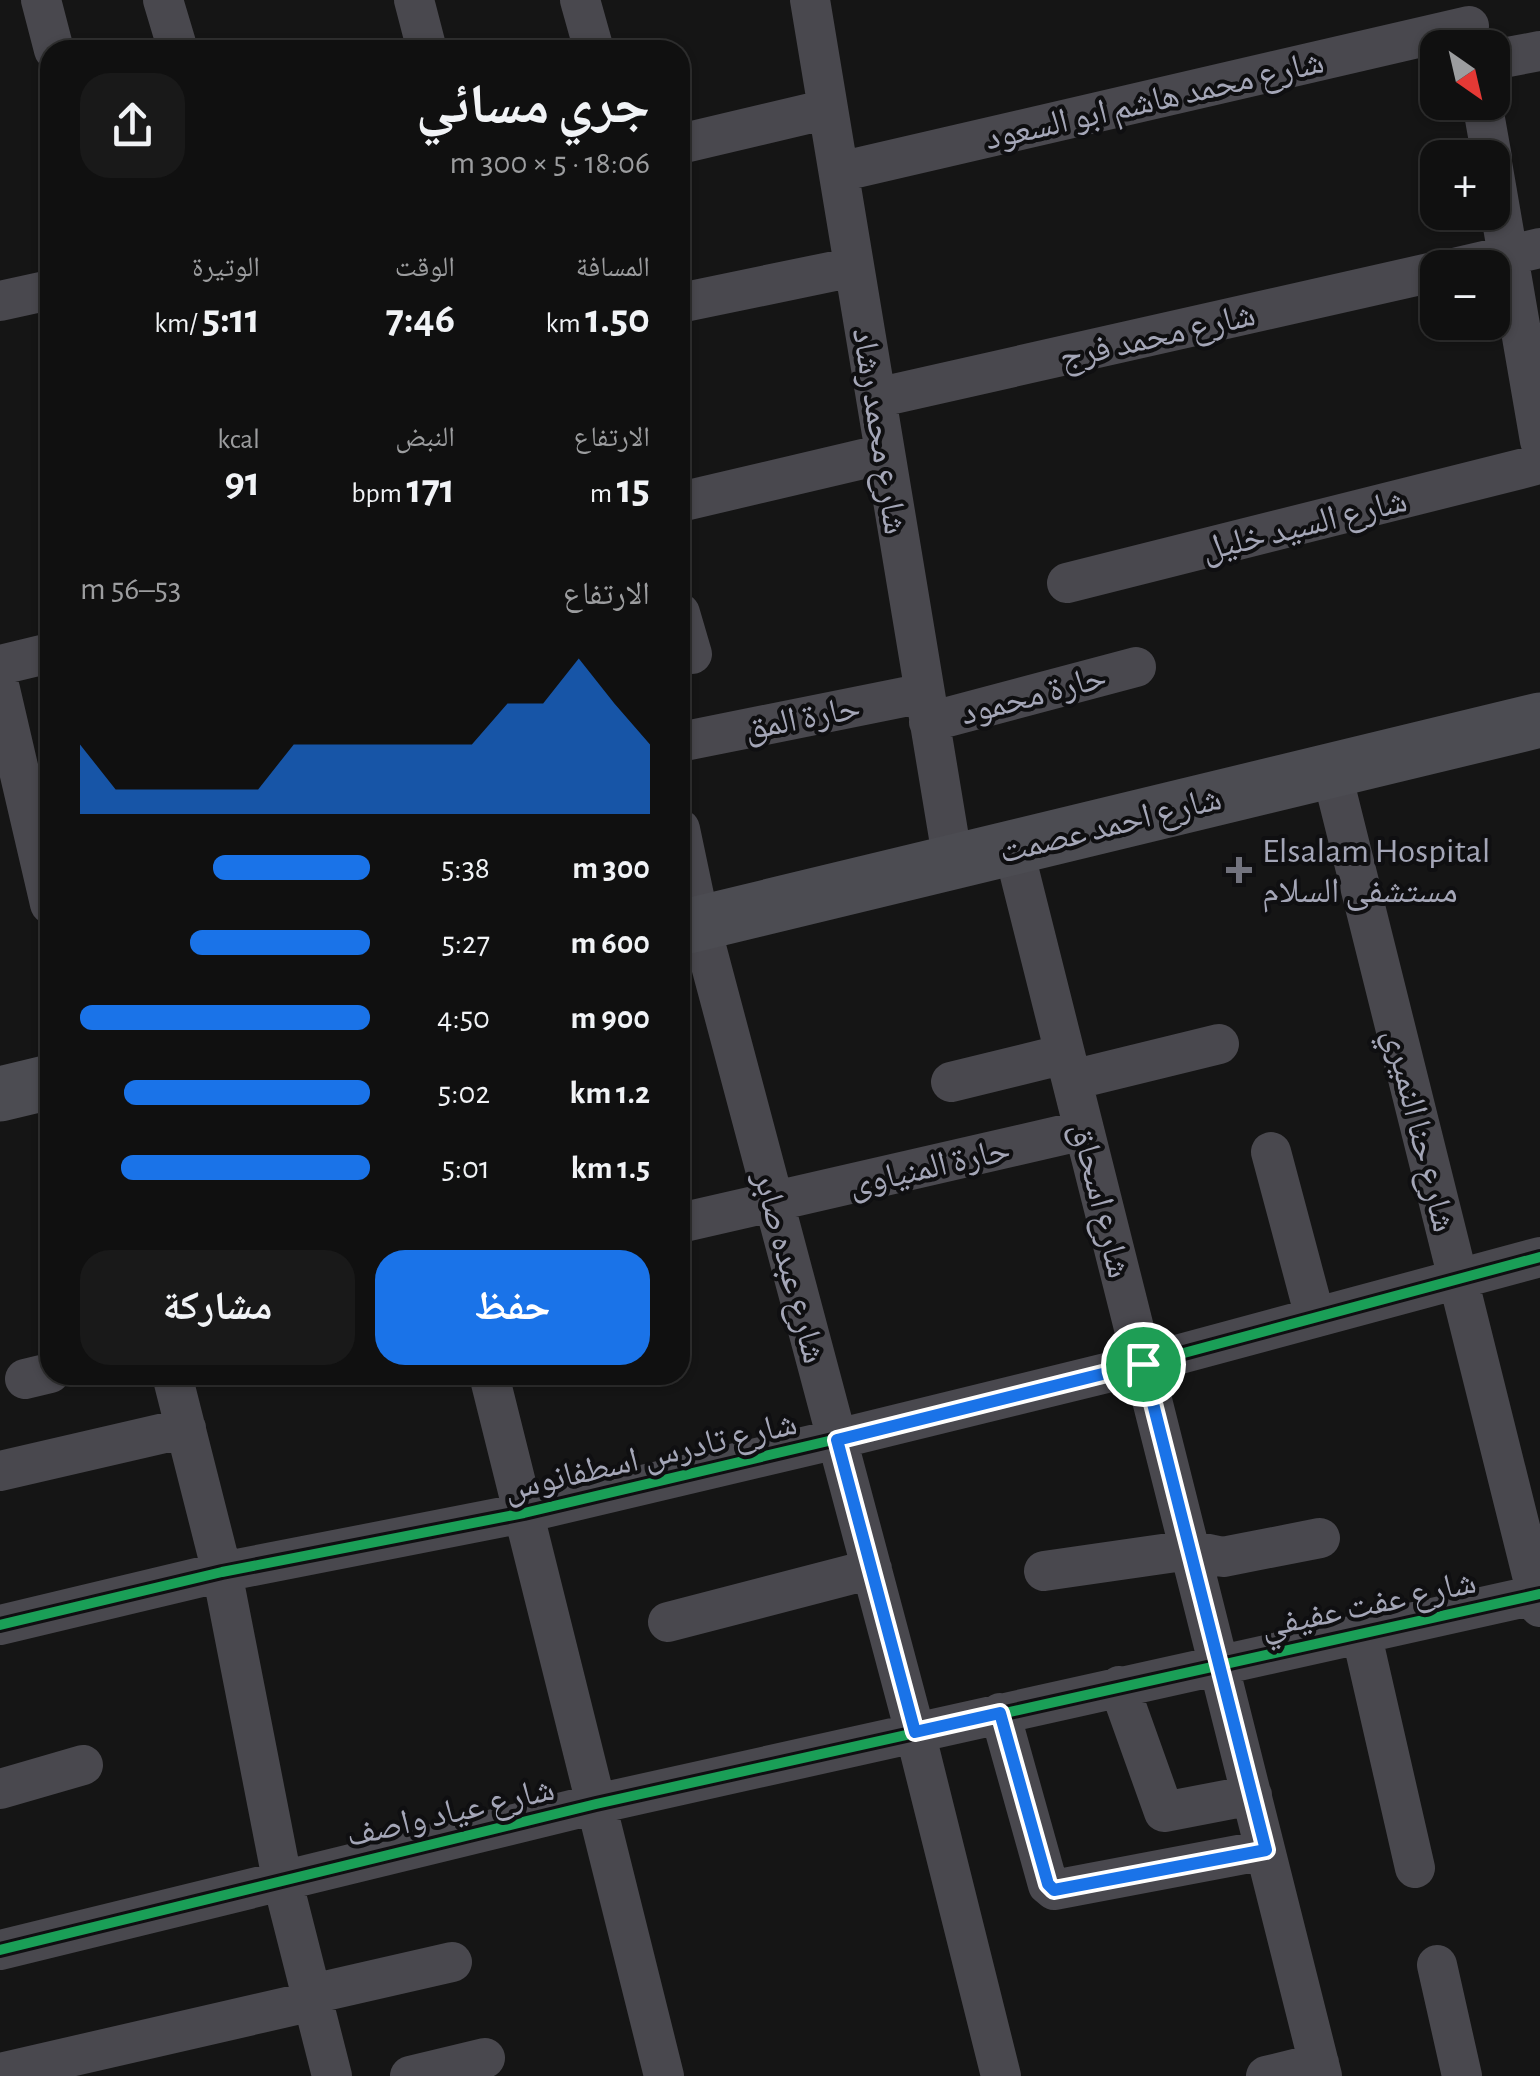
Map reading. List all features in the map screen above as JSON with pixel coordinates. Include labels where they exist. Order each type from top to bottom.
[{"type":"main road","name":"شارع احمد عصمت","points":[[690,926],[1540,720]]},
{"type":"main road","points":[[0,1094],[40,1084]]},
{"type":"street","points":[[41,0],[51,40]]},
{"type":"street","points":[[164,0],[175,40]]},
{"type":"street","points":[[414,0],[424,40]]},
{"type":"street","points":[[580,0],[591,40]]},
{"type":"street","name":"شارع محمد رشاد","points":[[810,0],[953,862]]},
{"type":"street","name":"شارع محمد هاشم ابو السعود","points":[[839,172],[1469,25]]},
{"type":"street","points":[[1510,57],[1540,51]]},
{"type":"street","points":[[690,142],[828,109]]},
{"type":"street","points":[[1510,212],[1524,252],[1540,441]]},
{"type":"street","points":[[690,302],[854,267]]},
{"type":"street","name":"شارع محمد فرج","points":[[876,398],[1420,275]]},
{"type":"street","points":[[0,302],[40,292]]},
{"type":"street","points":[[690,500],[884,454]]},
{"type":"street","name":"شارع السيد خليل","points":[[1067,583],[1540,464]]},
{"type":"street","points":[[690,647],[692,654]]},
{"type":"street","points":[[0,665],[40,655]]},
{"type":"street","name":"حارة محمود","points":[[926,707],[1136,667]]},
{"type":"street","points":[[0,689],[40,861]]},
{"type":"street","name":"حارة المق","points":[[690,741],[926,707]]},
{"type":"street","name":"شارع حنا النميري","points":[[1331,770],[1539,1599]]},
{"type":"street","name":"شارع اسحاق","points":[[1013,847],[1321,2070]]},
{"type":"street","name":"شارع عبده صابر","points":[[690,926],[774,1202],[915,1732],[1001,2076]]},
{"type":"street","points":[[951,1082],[1219,1044]]},
{"type":"street","name":"حارة المنياوى","points":[[690,1221],[1084,1130]]},
{"type":"street","points":[[1271,1152],[1315,1317]]},
{"type":"street","name":"شارع تادرس اسطفانوس","points":[[0,1625],[222,1572],[524,1513],[837,1440],[1143,1364],[1540,1257]]},
{"type":"street","points":[[175,1385],[222,1572],[282,1878],[332,2076]]},
{"type":"street","points":[[492,1385],[664,2076]]},
{"type":"street","points":[[0,1471],[186,1428]]},
{"type":"street","points":[[1044,1571],[1190,1550],[1223,1557],[1320,1538]]},
{"type":"street","points":[[668,1622],[872,1569]]},
{"type":"street","name":"شارع عفت عفيفي","points":[[915,1732],[1361,1632],[1539,1599]]},
{"type":"street","points":[[1361,1632],[1415,1868]]},
{"type":"street","points":[[1119,1686],[1164,1812],[1252,1795]]},
{"type":"street","points":[[1000,1713],[1048,1884],[1054,1890],[1266,1850]]},
{"type":"street","name":"شارع عياد واصف","points":[[0,1950],[282,1878],[915,1732]]},
{"type":"street","points":[[0,1789],[83,1765]]},
{"type":"street","points":[[1,2071],[452,1962]]},
{"type":"street","points":[[1437,1964],[1462,2076]]},
{"type":"street","points":[[410,2076],[485,2058]]},
{"type":"street","points":[[1266,2076],[1321,2070]]},
{"type":"cycle path","points":[[0,1625],[222,1572],[524,1513],[837,1439],[1143,1364],[1540,1257]]},
{"type":"cycle path","points":[[0,1950],[596,1804],[1540,1594]]},
{"type":"place","name":"Elsalam Hospital مستشفى السلام","points":[[1239,870]]},
{"type":"route","points":[[1143,1364],[1266,1850],[1054,1890],[1048,1884],[1000,1713],[915,1732],[837,1440],[1143,1364]]}]
